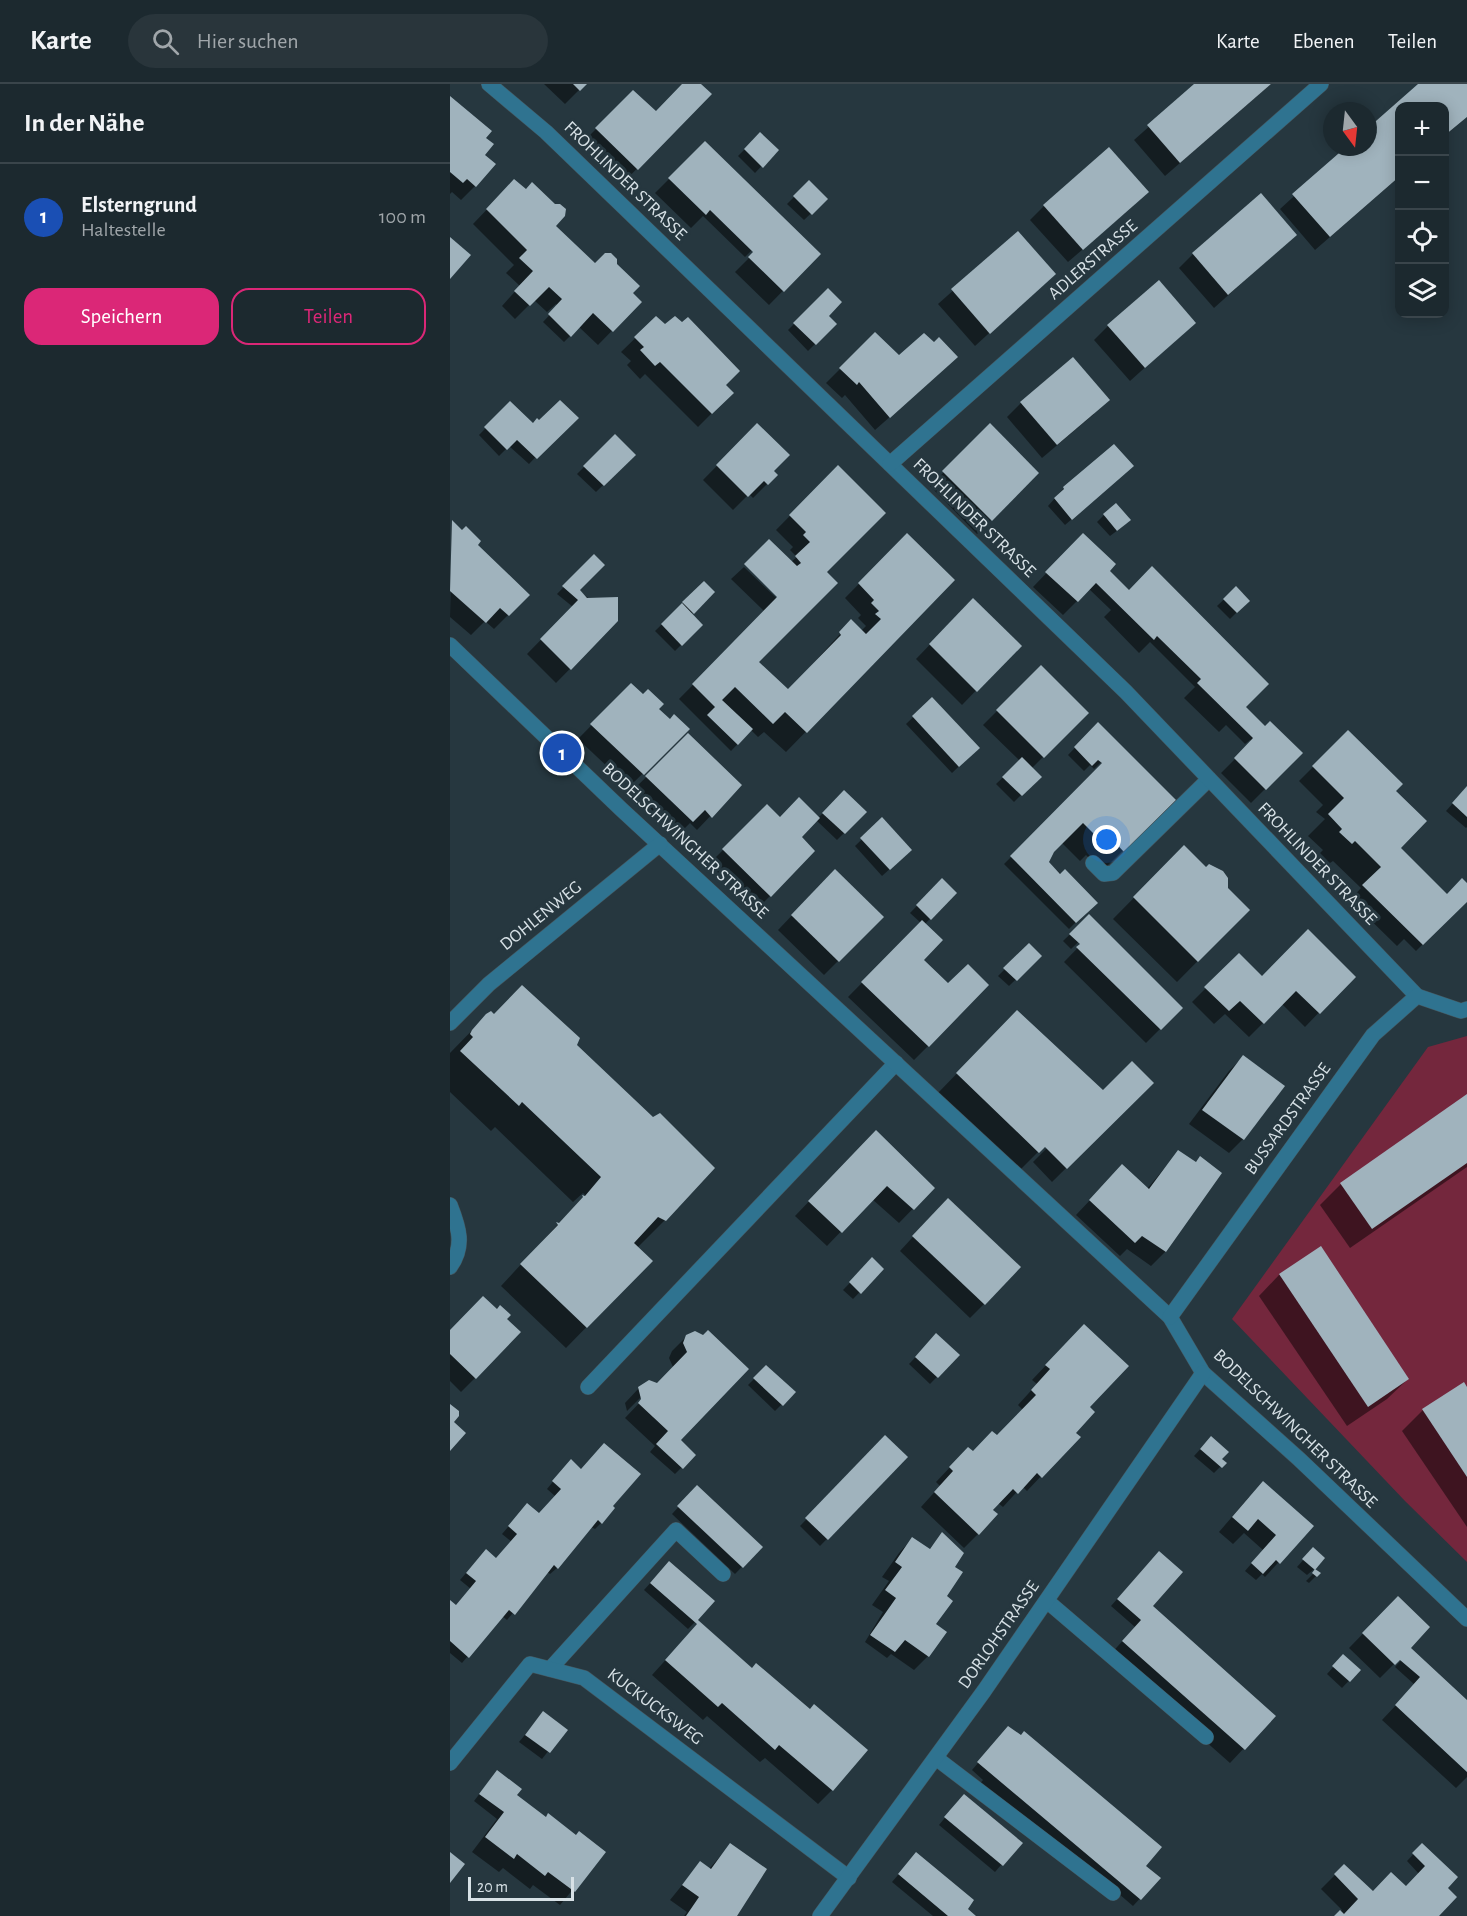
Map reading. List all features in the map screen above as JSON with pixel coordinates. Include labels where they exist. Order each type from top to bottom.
[{"type":"street","name":"FROHLINDER STRASSE","points":[[489,84],[546,132],[1126,692],[1418,996]]},
{"type":"street","name":"ADLERSTRASSE","points":[[890,464],[1321,84]]},
{"type":"street","name":"BODELSCHWINGHER STRASSE","points":[[450,645],[660,844],[1170,1317],[1203,1372],[1299,1459],[1467,1619]]},
{"type":"street","points":[[1093,862],[1104,874],[1113,873],[1209,779]]},
{"type":"street","name":"DOHLENWEG","points":[[450,1023],[489,984],[660,844]]},
{"type":"street","points":[[1418,996],[1461,1011],[1467,1009]]},
{"type":"street","name":"BUSSARDSTRASSE","points":[[1170,1317],[1373,1035],[1418,996]]},
{"type":"street","points":[[588,1387],[896,1063]]},
{"type":"street","points":[[450,1205],[461,1231],[458,1256],[450,1267]]},
{"type":"street","name":"DORLOHSTRASSE","points":[[820,1916],[1047,1601],[1203,1372]]},
{"type":"street","points":[[550,1669],[676,1530],[723,1574]]},
{"type":"street","points":[[1047,1601],[1206,1737]]},
{"type":"street","name":"KUCKUCKSWEG","points":[[450,1763],[530,1664],[584,1678],[849,1878]]},
{"type":"street","points":[[936,1758],[1113,1893]]},
{"type":"shaded area","points":[[1467,1036],[1467,1562],[1405,1501],[1232,1319],[1428,1047]]},
{"type":"building","points":[[573,84],[587,84],[580,91]]},
{"type":"building","points":[[682,84],[701,84],[712,94],[638,170],[595,128],[633,90],[656,111]]},
{"type":"building","points":[[1194,84],[1271,84],[1180,163],[1147,125]]},
{"type":"building","points":[[1418,84],[1467,84],[1467,117],[1449,132],[1449,102],[1398,102]]},
{"type":"building","points":[[450,96],[492,131],[486,138],[494,144],[485,155],[496,164],[476,187],[467,179],[463,183],[450,172]]},
{"type":"building","points":[[1395,104],[1395,180],[1330,237],[1292,194],[1336,156],[1377,156],[1377,120]]},
{"type":"building","points":[[760,132],[779,150],[763,168],[744,149]]},
{"type":"building","points":[[705,141],[821,254],[784,292],[748,257],[753,252],[710,210],[706,215],[668,178]]},
{"type":"building","points":[[1109,147],[1149,192],[1083,250],[1043,205]]},
{"type":"building","points":[[514,179],[526,189],[532,182],[555,204],[560,204],[566,209],[565,216],[556,226],[595,263],[605,253],[611,253],[617,259],[617,264],[640,286],[633,293],[642,302],[613,332],[593,313],[571,337],[548,314],[562,299],[549,287],[530,306],[514,291],[533,271],[519,258],[527,250],[486,209]]},
{"type":"building","points":[[809,180],[828,199],[812,215],[793,196]]},
{"type":"building","points":[[1261,193],[1297,235],[1228,295],[1192,253]]},
{"type":"building","points":[[1018,231],[1056,274],[990,334],[951,289]]},
{"type":"building","points":[[450,237],[471,255],[450,279]]},
{"type":"building","points":[[1159,280],[1196,323],[1145,368],[1107,325]]},
{"type":"building","points":[[828,288],[842,302],[829,316],[837,324],[816,345],[793,323]]},
{"type":"building","points":[[656,316],[665,324],[675,316],[682,322],[688,317],[740,371],[726,385],[734,393],[712,414],[660,362],[655,366],[640,350],[644,347],[634,337]]},
{"type":"building","points":[[875,332],[899,355],[924,333],[934,342],[939,337],[958,357],[890,418],[859,382],[857,385],[839,368]]},
{"type":"building","points":[[1073,357],[1110,400],[1057,445],[1020,402]]},
{"type":"building","points":[[560,400],[579,418],[537,459],[517,440],[507,450],[484,427],[510,401],[533,423]]},
{"type":"building","points":[[757,423],[790,455],[774,471],[778,475],[768,485],[764,481],[748,497],[716,465]]},
{"type":"building","points":[[990,423],[1039,473],[992,521],[942,471]]},
{"type":"building","points":[[615,434],[636,455],[604,486],[583,466]]},
{"type":"building","points":[[1114,444],[1134,466],[1072,520],[1054,498],[1064,489],[1063,487]]},
{"type":"building","points":[[838,465],[886,513],[827,572],[838,583],[759,662],[788,689],[841,635],[839,632],[851,619],[866,634],[881,619],[875,614],[879,611],[871,603],[874,600],[858,583],[907,533],[955,580],[807,733],[785,712],[773,724],[735,687],[722,700],[753,729],[738,745],[707,715],[715,707],[692,684],[777,597],[744,564],[769,539],[797,566],[801,563],[795,556],[810,542],[803,535],[806,532],[789,515]]},
{"type":"building","points":[[1116,503],[1131,520],[1117,531],[1103,514]]},
{"type":"building","points":[[452,520],[462,530],[466,526],[481,541],[478,545],[530,595],[509,616],[500,608],[486,623],[450,591]]},
{"type":"building","points":[[1083,533],[1116,564],[1110,571],[1129,590],[1152,566],[1269,684],[1246,707],[1265,726],[1270,721],[1303,753],[1266,790],[1234,758],[1253,738],[1197,683],[1201,679],[1157,636],[1154,640],[1096,583],[1078,602],[1045,572]]},
{"type":"building","points":[[594,554],[605,565],[580,590],[587,598],[618,597],[618,621],[571,670],[540,639],[578,600],[562,586]]},
{"type":"building","points":[[704,581],[715,592],[694,614],[682,602]]},
{"type":"building","points":[[1236,586],[1250,601],[1237,613],[1223,599]]},
{"type":"building","points":[[973,598],[1022,646],[977,692],[929,644]]},
{"type":"building","points":[[682,603],[703,625],[682,646],[661,624]]},
{"type":"building","points":[[1041,665],[1089,713],[1044,758],[996,710]]},
{"type":"building","points":[[631,683],[643,694],[648,689],[664,704],[659,709],[670,719],[674,714],[690,729],[644,775],[590,724]]},
{"type":"building","points":[[932,697],[980,748],[959,767],[912,716]]},
{"type":"building","points":[[1098,722],[1176,800],[1124,852],[1108,835],[1101,841],[1083,823],[1054,852],[1049,862],[1060,874],[1065,869],[1098,903],[1076,923],[1010,856],[1102,763],[1098,760],[1092,766],[1074,747]]},
{"type":"building","points":[[1348,730],[1403,784],[1396,791],[1427,821],[1401,848],[1447,894],[1462,878],[1467,883],[1467,902],[1423,945],[1362,885],[1381,867],[1355,841],[1352,844],[1339,832],[1342,829],[1328,814],[1344,798],[1312,766]]},
{"type":"building","points":[[688,733],[742,785],[712,818],[705,810],[693,822],[645,776]]},
{"type":"building","points":[[1022,757],[1042,777],[1022,796],[1002,777]]},
{"type":"building","points":[[1467,786],[1467,817],[1452,803]]},
{"type":"building","points":[[844,790],[867,812],[845,834],[822,813]]},
{"type":"building","points":[[799,797],[820,818],[802,837],[815,851],[771,897],[722,849],[767,804],[780,817]]},
{"type":"building","points":[[882,817],[912,850],[890,870],[860,838]]},
{"type":"building","points":[[1184,845],[1206,867],[1209,864],[1223,871],[1228,878],[1228,888],[1250,910],[1198,962],[1133,897]]},
{"type":"building","points":[[835,869],[884,917],[839,962],[791,915]]},
{"type":"building","points":[[942,878],[957,893],[931,920],[916,905]]},
{"type":"building","points":[[1089,914],[1183,1008],[1161,1030],[1076,947],[1080,944],[1069,934]]},
{"type":"building","points":[[922,920],[943,940],[924,960],[948,983],[968,964],[989,985],[929,1047],[861,982]]},
{"type":"building","points":[[1308,929],[1356,977],[1320,1014],[1296,991],[1264,1024],[1240,1001],[1229,1011],[1204,987],[1239,953],[1262,976]]},
{"type":"building","points":[[1029,943],[1042,956],[1017,981],[1003,968]]},
{"type":"building","points":[[522,985],[580,1038],[577,1045],[653,1117],[660,1113],[715,1168],[666,1221],[658,1217],[634,1243],[653,1261],[587,1328],[520,1264],[558,1225],[556,1222],[559,1223],[583,1197],[582,1195],[585,1196],[601,1177],[522,1102],[519,1106],[460,1051],[473,1037],[470,1034],[472,1030],[486,1014],[491,1011],[494,1014]]},
{"type":"building","points":[[1017,1010],[1103,1090],[1132,1061],[1154,1083],[1067,1169],[1045,1147],[1039,1153],[956,1073]]},
{"type":"building","points":[[1243,1055],[1285,1086],[1244,1140],[1202,1110]]},
{"type":"building","points":[[1467,1094],[1467,1163],[1372,1229],[1340,1183]]},
{"type":"building","points":[[876,1130],[935,1188],[914,1210],[887,1186],[842,1233],[808,1201]]},
{"type":"building","points":[[1178,1150],[1196,1162],[1200,1156],[1222,1173],[1166,1252],[1142,1236],[1135,1243],[1089,1200],[1122,1164],[1149,1189]]},
{"type":"building","points":[[948,1198],[1021,1267],[985,1305],[912,1236]]},
{"type":"building","points":[[1321,1246],[1409,1379],[1368,1407],[1279,1274]]},
{"type":"building","points":[[872,1257],[884,1269],[861,1294],[849,1282]]},
{"type":"building","points":[[483,1296],[497,1309],[500,1305],[511,1315],[507,1319],[521,1332],[476,1379],[450,1354],[450,1330]]},
{"type":"building","points":[[1084,1324],[1129,1366],[1090,1407],[1095,1412],[1076,1433],[1081,1437],[1042,1478],[1037,1473],[1018,1494],[1013,1489],[993,1510],[998,1514],[979,1535],[934,1492],[953,1471],[949,1467],[968,1447],[973,1451],[992,1431],[997,1435],[1036,1395],[1031,1390],[1050,1369],[1045,1365]]},
{"type":"building","points":[[708,1330],[749,1369],[681,1440],[696,1455],[683,1469],[656,1444],[668,1431],[638,1403],[641,1399],[638,1387],[649,1380],[657,1383],[687,1352],[683,1343],[686,1335],[695,1331],[703,1335]]},
{"type":"building","points":[[936,1333],[960,1355],[938,1378],[915,1357]]},
{"type":"building","points":[[766,1365],[796,1392],[783,1406],[753,1378]]},
{"type":"building","points":[[1464,1382],[1467,1387],[1467,1477],[1422,1409]]},
{"type":"building","points":[[450,1404],[459,1411],[459,1416],[454,1422],[466,1433],[450,1451]]},
{"type":"building","points":[[885,1435],[908,1457],[828,1540],[805,1518]]},
{"type":"building","points":[[1211,1436],[1229,1452],[1222,1459],[1227,1463],[1222,1468],[1200,1449]]},
{"type":"building","points":[[604,1443],[641,1474],[613,1506],[615,1508],[602,1524],[598,1520],[558,1569],[554,1565],[515,1615],[509,1610],[469,1658],[450,1641],[450,1600],[456,1605],[476,1581],[466,1573],[486,1549],[496,1558],[517,1534],[508,1526],[527,1503],[539,1513],[561,1489],[552,1481],[571,1459],[581,1469]]},
{"type":"building","points":[[1263,1481],[1314,1526],[1280,1564],[1276,1560],[1263,1574],[1251,1563],[1276,1535],[1258,1519],[1248,1531],[1232,1517]]},
{"type":"building","points":[[697,1485],[763,1547],[743,1568],[677,1506]]},
{"type":"building","points":[[942,1532],[964,1553],[955,1567],[963,1572],[947,1596],[953,1601],[936,1624],[947,1632],[929,1657],[905,1640],[895,1652],[870,1635],[896,1598],[885,1590],[902,1567],[895,1562],[912,1537],[930,1549]]},
{"type":"building","points":[[1313,1547],[1325,1558],[1315,1570],[1302,1559]]},
{"type":"building","points":[[1159,1551],[1183,1572],[1153,1606],[1276,1716],[1245,1750],[1122,1641],[1141,1620],[1117,1599]]},
{"type":"building","points":[[669,1561],[715,1601],[698,1620],[752,1668],[756,1663],[810,1709],[814,1704],[868,1750],[833,1791],[779,1745],[775,1750],[722,1703],[718,1707],[665,1660],[697,1624],[650,1583]]},
{"type":"building","points":[[1315,1569],[1321,1573],[1317,1577],[1312,1573]]},
{"type":"building","points":[[1398,1596],[1430,1627],[1411,1648],[1467,1700],[1467,1772],[1395,1705],[1420,1677],[1400,1660],[1395,1665],[1362,1633]]},
{"type":"building","points":[[1343,1654],[1361,1670],[1350,1682],[1332,1666]]},
{"type":"building","points":[[543,1711],[568,1730],[550,1753],[525,1735]]},
{"type":"building","points":[[1008,1726],[1021,1735],[1024,1731],[1162,1847],[1146,1866],[1161,1878],[1141,1900],[977,1762]]},
{"type":"building","points":[[497,1770],[522,1789],[517,1795],[546,1817],[548,1813],[576,1835],[579,1831],[606,1852],[575,1892],[548,1872],[545,1876],[517,1854],[514,1859],[485,1837],[504,1812],[479,1794]]},
{"type":"building","points":[[964,1794],[1023,1843],[1003,1866],[944,1817]]},
{"type":"building","points":[[730,1843],[767,1869],[737,1916],[686,1916],[699,1897],[682,1885],[700,1861],[711,1869]]},
{"type":"building","points":[[1422,1843],[1458,1877],[1448,1888],[1457,1897],[1439,1916],[1334,1916],[1340,1910],[1344,1914],[1358,1899],[1334,1874],[1344,1864],[1373,1891],[1391,1872],[1406,1886],[1425,1866],[1412,1853]]},
{"type":"building","points":[[450,1852],[465,1864],[450,1883]]},
{"type":"building","points":[[916,1852],[974,1900],[968,1909],[976,1916],[948,1916],[898,1874]]},
{"type":"place","name":"Elsterngrund","points":[[562,753]]}]
